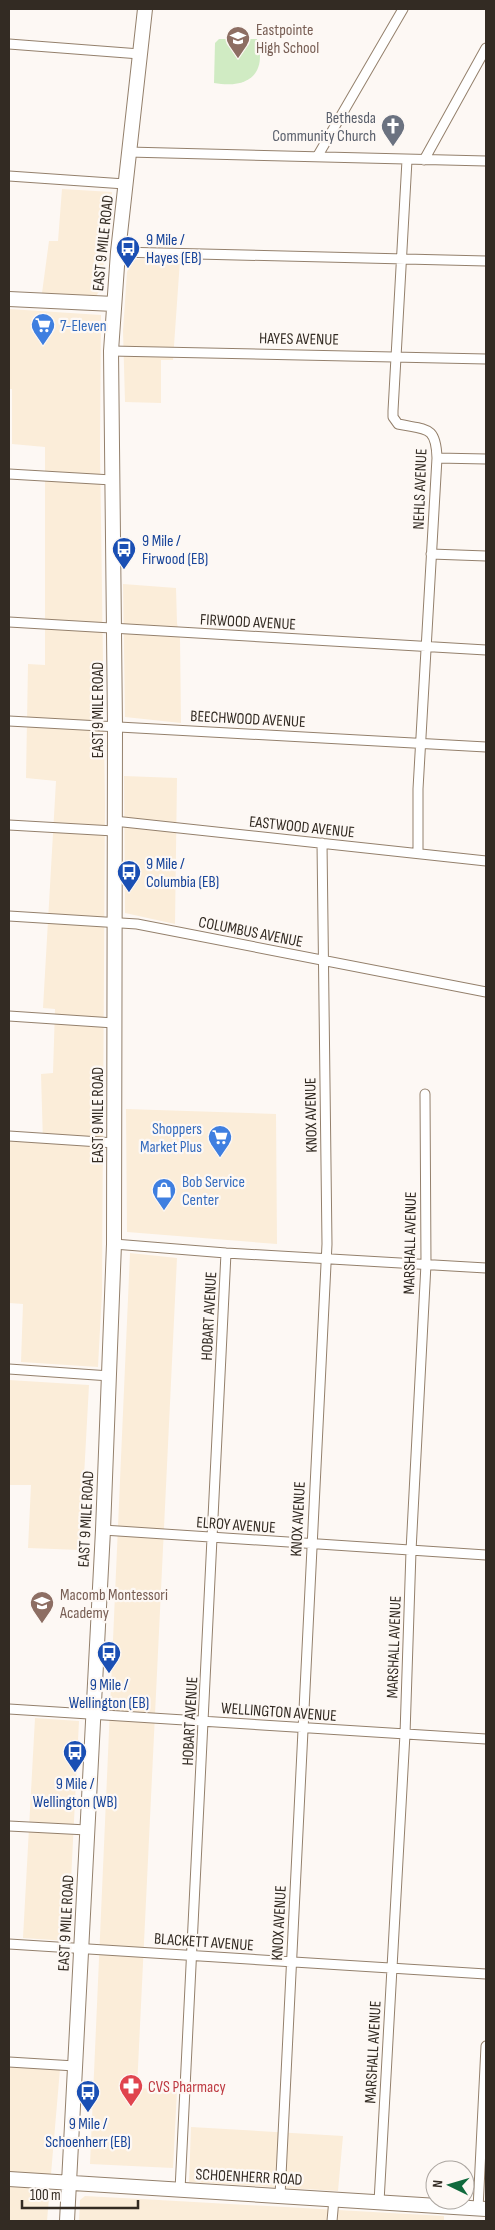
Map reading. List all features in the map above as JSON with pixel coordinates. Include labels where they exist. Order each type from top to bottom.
[{"type":"main road","name":"EAST 9 MILE ROAD","points":[[67,2221],[103,1530],[114,1244],[115,726],[111,351],[118,252],[145,9]]},
{"type":"main road","points":[[9,299],[114,304]]},
{"type":"main road","name":"SCHOENHERR ROAD","points":[[9,2179],[482,2209]]},
{"type":"street","points":[[317,157],[402,9]]},
{"type":"street","points":[[9,44],[140,54]]},
{"type":"street","points":[[424,160],[486,48]]},
{"type":"street","points":[[128,152],[486,161]]},
{"type":"street","name":"NEHLS AVENUE","points":[[407,160],[393,417],[398,424],[425,428],[431,432],[436,442],[437,458],[420,743],[418,853]]},
{"type":"street","points":[[9,176],[125,184]]},
{"type":"street","points":[[118,252],[486,261]]},
{"type":"street","name":"HAYES AVENUE","points":[[111,351],[486,359]]},
{"type":"street","points":[[437,458],[486,459]]},
{"type":"street","points":[[9,474],[112,480]]},
{"type":"street","points":[[431,554],[486,556]]},
{"type":"street","name":"FIRWOOD AVENUE","points":[[9,622],[486,650]]},
{"type":"street","name":"BEECHWOOD AVENUE","points":[[9,721],[486,747]]},
{"type":"street","name":"EASTWOOD AVENUE","points":[[9,825],[114,826],[322,843],[486,861]]},
{"type":"street","name":"KNOX AVENUE","points":[[280,2196],[326,1258],[322,843]]},
{"type":"street","name":"COLUMBUS AVENUE","points":[[9,916],[137,924],[486,992]]},
{"type":"street","points":[[9,1016],[114,1023]]},
{"type":"street","name":"MARSHALL AVENUE","points":[[379,2202],[405,1734],[411,1550],[426,1264],[425,1094]]},
{"type":"street","points":[[9,1136],[115,1143]]},
{"type":"street","points":[[114,1244],[226,1253],[486,1268]]},
{"type":"street","name":"HOBART AVENUE","points":[[180,2190],[226,1253]]},
{"type":"street","points":[[9,1369],[110,1376]]},
{"type":"street","name":"ELROY AVENUE","points":[[103,1530],[486,1555]]},
{"type":"street","name":"WELLINGTON AVENUE","points":[[9,1709],[486,1739]]},
{"type":"street","points":[[9,1826],[87,1830]]},
{"type":"street","name":"BLACKETT AVENUE","points":[[9,1944],[486,1974]]},
{"type":"street","points":[[482,2209],[486,2046]]},
{"type":"street","points":[[9,2062],[75,2066]]},
{"type":"street","points":[[332,2221],[334,2199]]},
{"type":"shaded area","points":[[62,189],[112,192],[101,289],[96,296],[42,293],[49,241],[58,241]]},
{"type":"shaded area","points":[[133,259],[180,260],[173,360],[161,360],[161,403],[125,402],[123,331],[127,272]]},
{"type":"shaded area","points":[[9,309],[101,315],[100,449],[105,804],[102,1292],[98,1367],[21,1362],[23,1304],[9,1303],[9,1141],[43,1143],[41,1074],[53,1073],[55,1009],[43,1008],[56,781],[26,778],[28,664],[45,665],[45,447],[12,444],[12,389],[9,389]]},
{"type":"shaded area","points":[[123,584],[176,588],[177,623],[180,638],[181,723],[125,717]]},
{"type":"shaded area","points":[[124,776],[177,778],[175,924],[125,913]]},
{"type":"shaded area","points":[[126,1109],[276,1114],[277,1244],[127,1232]]},
{"type":"shaded area","points":[[130,1253],[177,1258],[137,2088],[177,2090],[173,2168],[90,2164]]},
{"type":"shaded area","points":[[9,1380],[89,1385],[80,1550],[28,1548],[31,1485],[9,1485]]},
{"type":"shaded area","points":[[35,1718],[79,1721],[68,1941],[23,1938]]},
{"type":"shaded area","points":[[9,2066],[60,2069],[47,2221],[9,2221]]},
{"type":"shaded area","points":[[191,2127],[343,2136],[338,2191],[189,2182]]},
{"type":"shaded area","points":[[85,2196],[444,2216],[444,2221],[79,2221],[80,2200]]},
{"type":"green space","points":[[219,39],[257,39],[260,62],[252,77],[236,84],[214,83],[215,43]]},
{"type":"place","name":"Eastpointe High School","points":[[238,59]]},
{"type":"place","name":"Bethesda Community Church","points":[[393,147]]},
{"type":"place","name":"9 Mile / Hayes (EB)","points":[[128,269]]},
{"type":"place","name":"7-Eleven","points":[[43,346]]},
{"type":"place","name":"9 Mile / Firwood (EB)","points":[[124,570]]},
{"type":"place","name":"9 Mile / Columbia (EB)","points":[[129,893]]},
{"type":"place","name":"Shoppers Market Plus","points":[[220,1158]]},
{"type":"place","name":"Bob Service Center","points":[[164,1211]]},
{"type":"place","name":"Macomb Montessori Academy","points":[[42,1624]]},
{"type":"place","name":"9 Mile / Wellington (EB)","points":[[109,1674]]},
{"type":"place","name":"9 Mile / Wellington (WB)","points":[[75,1773]]},
{"type":"place","name":"CVS Pharmacy","points":[[131,2107]]},
{"type":"place","name":"9 Mile / Schoenherr (EB)","points":[[88,2113]]}]
